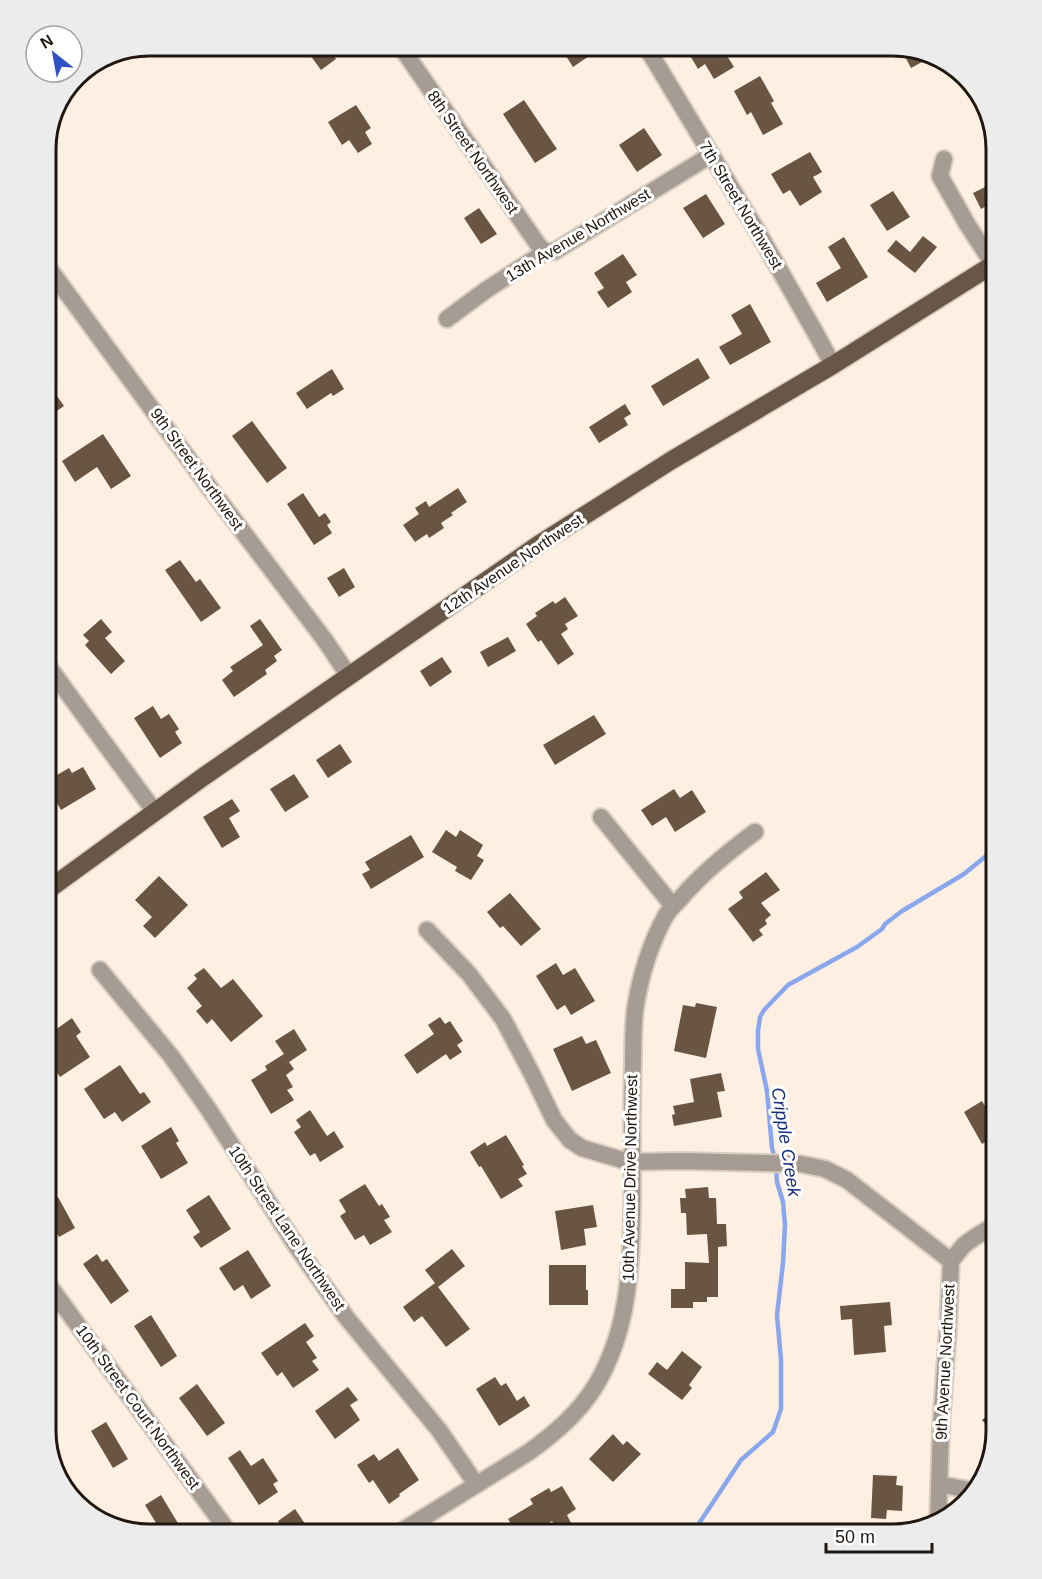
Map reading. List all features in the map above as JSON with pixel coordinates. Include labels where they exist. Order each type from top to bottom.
[{"type":"main road","name":"12th Avenue Northwest","points":[[56,884],[155,812],[542,543],[672,460],[833,365],[986,269]]},
{"type":"street","name":"8th Street Northwest","points":[[407,56],[538,246],[545,252]]},
{"type":"street","name":"7th Street Northwest","points":[[651,56],[765,244],[833,365]]},
{"type":"street","name":"13th Avenue Northwest","points":[[447,319],[486,290],[545,252],[555,251],[711,155]]},
{"type":"street","points":[[944,159],[940,176],[967,224],[986,250]]},
{"type":"street","name":"9th Street Northwest","points":[[56,278],[324,639],[349,676]]},
{"type":"street","points":[[56,677],[155,812]]},
{"type":"street","points":[[601,817],[674,906]]},
{"type":"street","name":"10th Avenue Drive Northwest","points":[[414,1523],[550,1437],[583,1403],[608,1363],[622,1319],[632,1257],[632,1096],[635,1009],[642,976],[648,955],[667,915],[674,906],[707,869],[755,832]]},
{"type":"street","points":[[427,930],[469,974],[503,1019],[554,1120],[570,1140],[582,1148],[633,1162],[801,1164],[825,1169],[847,1180],[951,1260]]},
{"type":"street","name":"10th Street Lane Northwest","points":[[99,970],[171,1056],[340,1308],[439,1430],[476,1484]]},
{"type":"street","name":"9th Avenue Northwest","points":[[938,1512],[951,1260],[964,1245],[986,1230]]},
{"type":"street","name":"10th Street Court Northwest","points":[[56,1295],[222,1523]]},
{"type":"street","points":[[939,1484],[965,1489]]},
{"type":"building","points":[[311,56],[334,56],[336,59],[321,70]]},
{"type":"building","points":[[566,56],[589,56],[573,67]]},
{"type":"building","points":[[690,56],[727,56],[734,67],[714,79],[705,64],[698,69]]},
{"type":"building","points":[[905,56],[925,61],[911,68]]},
{"type":"building","points":[[760,76],[774,101],[771,103],[783,124],[763,135],[751,112],[747,115],[734,91]]},
{"type":"building","points":[[524,100],[557,149],[535,163],[503,114]]},
{"type":"building","points":[[356,105],[371,128],[365,132],[372,144],[358,153],[349,140],[342,145],[328,122]]},
{"type":"building","points":[[644,128],[662,155],[637,172],[619,145]]},
{"type":"building","points":[[810,152],[822,172],[813,177],[822,192],[800,206],[790,190],[783,194],[771,174]]},
{"type":"building","points":[[986,186],[986,206],[981,209],[973,193]]},
{"type":"building","points":[[893,191],[910,217],[887,231],[870,205]]},
{"type":"building","points":[[706,194],[725,224],[703,238],[683,208]]},
{"type":"building","points":[[479,208],[497,234],[481,244],[464,218]]},
{"type":"building","points":[[923,236],[937,247],[915,273],[887,251],[896,240],[910,252]]},
{"type":"building","points":[[844,237],[868,277],[827,302],[816,283],[841,268],[828,247]]},
{"type":"building","points":[[623,254],[637,275],[626,282],[632,292],[608,308],[597,292],[604,288],[594,273]]},
{"type":"building","points":[[750,304],[771,342],[730,365],[719,347],[742,334],[731,315]]},
{"type":"building","points":[[698,358],[710,378],[663,406],[651,386]]},
{"type":"building","points":[[332,369],[344,389],[333,396],[331,393],[307,409],[296,393]]},
{"type":"building","points":[[56,395],[64,406],[56,411]]},
{"type":"building","points":[[625,404],[631,414],[624,418],[628,425],[599,443],[589,427]]},
{"type":"building","points":[[252,421],[287,468],[267,483],[232,436]]},
{"type":"building","points":[[103,434],[131,476],[111,489],[97,467],[75,482],[62,461]]},
{"type":"building","points":[[458,488],[467,502],[441,523],[444,528],[429,538],[427,534],[415,542],[403,525],[419,514],[415,508],[426,501],[429,507]]},
{"type":"building","points":[[303,493],[319,517],[325,513],[331,522],[327,525],[332,533],[314,545],[287,504]]},
{"type":"building","points":[[180,560],[196,582],[200,579],[221,608],[201,622],[165,570]]},
{"type":"building","points":[[344,568],[355,587],[339,597],[327,578]]},
{"type":"building","points":[[565,597],[578,616],[565,624],[568,629],[561,634],[574,654],[558,665],[541,640],[538,642],[526,624],[537,616],[535,613],[553,601],[555,604]]},
{"type":"building","points":[[101,619],[112,632],[105,638],[125,661],[111,674],[85,645],[89,641],[83,635]]},
{"type":"building","points":[[260,619],[282,650],[274,656],[277,661],[265,670],[267,674],[234,697],[222,680],[233,671],[230,667],[263,645],[250,626]]},
{"type":"building","points":[[508,637],[516,651],[488,667],[480,652]]},
{"type":"building","points":[[442,657],[452,672],[430,687],[420,671]]},
{"type":"building","points":[[153,706],[161,719],[169,714],[179,729],[175,732],[182,743],[160,758],[134,718]]},
{"type":"building","points":[[594,715],[606,734],[555,765],[543,745]]},
{"type":"building","points":[[340,744],[352,762],[328,778],[316,760]]},
{"type":"building","points":[[83,767],[96,789],[61,810],[56,801],[56,776],[69,768],[72,773]]},
{"type":"building","points":[[294,774],[309,797],[285,812],[270,789]]},
{"type":"building","points":[[674,789],[680,798],[692,790],[706,812],[675,832],[666,817],[652,826],[641,810]]},
{"type":"building","points":[[232,799],[240,811],[229,818],[240,837],[222,848],[203,817]]},
{"type":"building","points":[[446,830],[456,837],[460,830],[483,845],[477,856],[484,860],[471,880],[455,871],[457,867],[432,852]]},
{"type":"building","points":[[411,835],[424,857],[371,889],[362,874],[370,870],[365,862]]},
{"type":"building","points":[[766,872],[780,890],[761,903],[771,915],[765,920],[767,924],[759,930],[763,935],[753,942],[728,909],[743,898],[739,892]]},
{"type":"building","points":[[159,876],[188,905],[155,938],[143,926],[152,917],[135,900]]},
{"type":"building","points":[[510,893],[541,929],[521,946],[503,926],[500,928],[487,912]]},
{"type":"building","points":[[556,963],[563,975],[575,968],[595,1001],[571,1015],[565,1005],[557,1010],[536,976]]},
{"type":"building","points":[[204,968],[221,988],[233,979],[263,1016],[231,1042],[212,1019],[207,1024],[196,1011],[202,1006],[187,988],[197,979],[194,975]]},
{"type":"building","points":[[696,1003],[717,1007],[706,1058],[674,1051],[683,1005],[695,1007]]},
{"type":"building","points":[[440,1017],[445,1024],[450,1021],[463,1041],[457,1045],[462,1052],[450,1060],[446,1054],[417,1074],[404,1055],[434,1034],[428,1025]]},
{"type":"building","points":[[72,1018],[81,1032],[76,1036],[90,1057],[60,1077],[56,1071],[56,1029]]},
{"type":"building","points":[[294,1029],[307,1050],[289,1062],[294,1069],[286,1075],[293,1087],[287,1090],[294,1100],[271,1114],[251,1080],[267,1070],[265,1066],[284,1054],[275,1041]]},
{"type":"building","points":[[582,1036],[586,1044],[596,1040],[611,1073],[572,1091],[553,1049]]},
{"type":"building","points":[[120,1065],[140,1094],[144,1092],[151,1102],[122,1122],[115,1112],[104,1119],[84,1089]]},
{"type":"building","points":[[721,1073],[725,1091],[717,1092],[722,1117],[674,1126],[673,1106],[694,1102],[690,1079]]},
{"type":"building","points":[[982,1101],[986,1108],[986,1142],[982,1144],[964,1112]]},
{"type":"building","points":[[310,1110],[327,1136],[334,1131],[344,1147],[320,1162],[315,1153],[310,1156],[294,1132],[301,1127],[296,1120]]},
{"type":"building","points":[[171,1127],[179,1141],[176,1143],[188,1163],[161,1179],[141,1146]]},
{"type":"building","points":[[506,1135],[527,1174],[518,1179],[523,1186],[501,1199],[470,1152],[485,1142],[487,1146]]},
{"type":"building","points":[[365,1184],[379,1206],[382,1204],[390,1217],[384,1220],[392,1232],[370,1245],[364,1235],[355,1240],[340,1216],[346,1212],[339,1200]]},
{"type":"building","points":[[708,1187],[709,1198],[716,1198],[717,1224],[726,1224],[727,1246],[718,1247],[718,1297],[707,1297],[707,1302],[693,1302],[693,1308],[671,1308],[671,1289],[685,1289],[685,1262],[709,1263],[707,1234],[687,1235],[686,1213],[681,1213],[680,1198],[686,1198],[685,1189]]},
{"type":"building","points":[[209,1195],[231,1229],[201,1248],[193,1237],[200,1232],[186,1210]]},
{"type":"building","points":[[58,1197],[75,1228],[59,1237],[56,1232],[56,1198]]},
{"type":"building","points":[[593,1205],[597,1227],[584,1229],[586,1245],[561,1250],[555,1211]]},
{"type":"building","points":[[452,1249],[465,1266],[438,1287],[470,1329],[446,1347],[422,1316],[414,1322],[403,1307],[435,1283],[425,1270]]},
{"type":"building","points":[[248,1250],[271,1286],[251,1299],[243,1285],[234,1291],[219,1268]]},
{"type":"building","points":[[97,1254],[102,1262],[107,1259],[129,1291],[111,1304],[83,1264]]},
{"type":"building","points":[[549,1265],[586,1265],[588,1305],[549,1305]]},
{"type":"building","points":[[890,1302],[892,1325],[884,1326],[886,1352],[854,1355],[852,1319],[841,1320],[840,1306]]},
{"type":"building","points":[[151,1315],[177,1356],[161,1367],[134,1326]]},
{"type":"building","points":[[305,1323],[314,1336],[306,1342],[317,1358],[312,1361],[319,1370],[293,1388],[282,1372],[277,1376],[261,1353]]},
{"type":"building","points":[[682,1351],[702,1367],[689,1385],[692,1388],[682,1400],[648,1374],[657,1362],[667,1370]]},
{"type":"building","points":[[495,1377],[501,1386],[506,1383],[517,1401],[524,1396],[530,1406],[499,1426],[476,1389]]},
{"type":"building","points":[[197,1384],[225,1423],[207,1436],[179,1398]]},
{"type":"building","points":[[348,1387],[358,1400],[350,1405],[360,1420],[335,1439],[315,1411]]},
{"type":"building","points":[[106,1422],[128,1459],[113,1468],[91,1431]]},
{"type":"building","points":[[613,1434],[623,1445],[627,1441],[641,1454],[613,1482],[589,1459]]},
{"type":"building","points":[[398,1448],[419,1480],[389,1504],[373,1480],[369,1483],[357,1465],[374,1454],[379,1461]]},
{"type":"building","points":[[240,1450],[251,1466],[263,1458],[278,1481],[273,1484],[278,1492],[259,1505],[228,1458]]},
{"type":"building","points":[[873,1475],[897,1476],[896,1485],[903,1486],[902,1511],[887,1510],[886,1519],[871,1518]]},
{"type":"building","points":[[562,1486],[576,1509],[567,1515],[571,1523],[554,1524],[552,1521],[548,1524],[511,1523],[508,1519],[533,1504],[530,1499],[549,1488],[551,1492]]},
{"type":"building","points":[[161,1495],[178,1523],[156,1523],[145,1505]]},
{"type":"building","points":[[295,1509],[305,1523],[280,1523],[278,1521]]},
{"type":"waterway","name":"Cripple Creek","points":[[775,1159],[767,1091],[758,1049],[760,1017],[764,1010],[788,985],[857,947],[902,911],[964,874],[986,856]]},
{"type":"waterway","name":"Cripple Creek","points":[[699,1524],[741,1460],[773,1432],[781,1409],[781,1360],[777,1315],[785,1225],[776,1168]]}]
